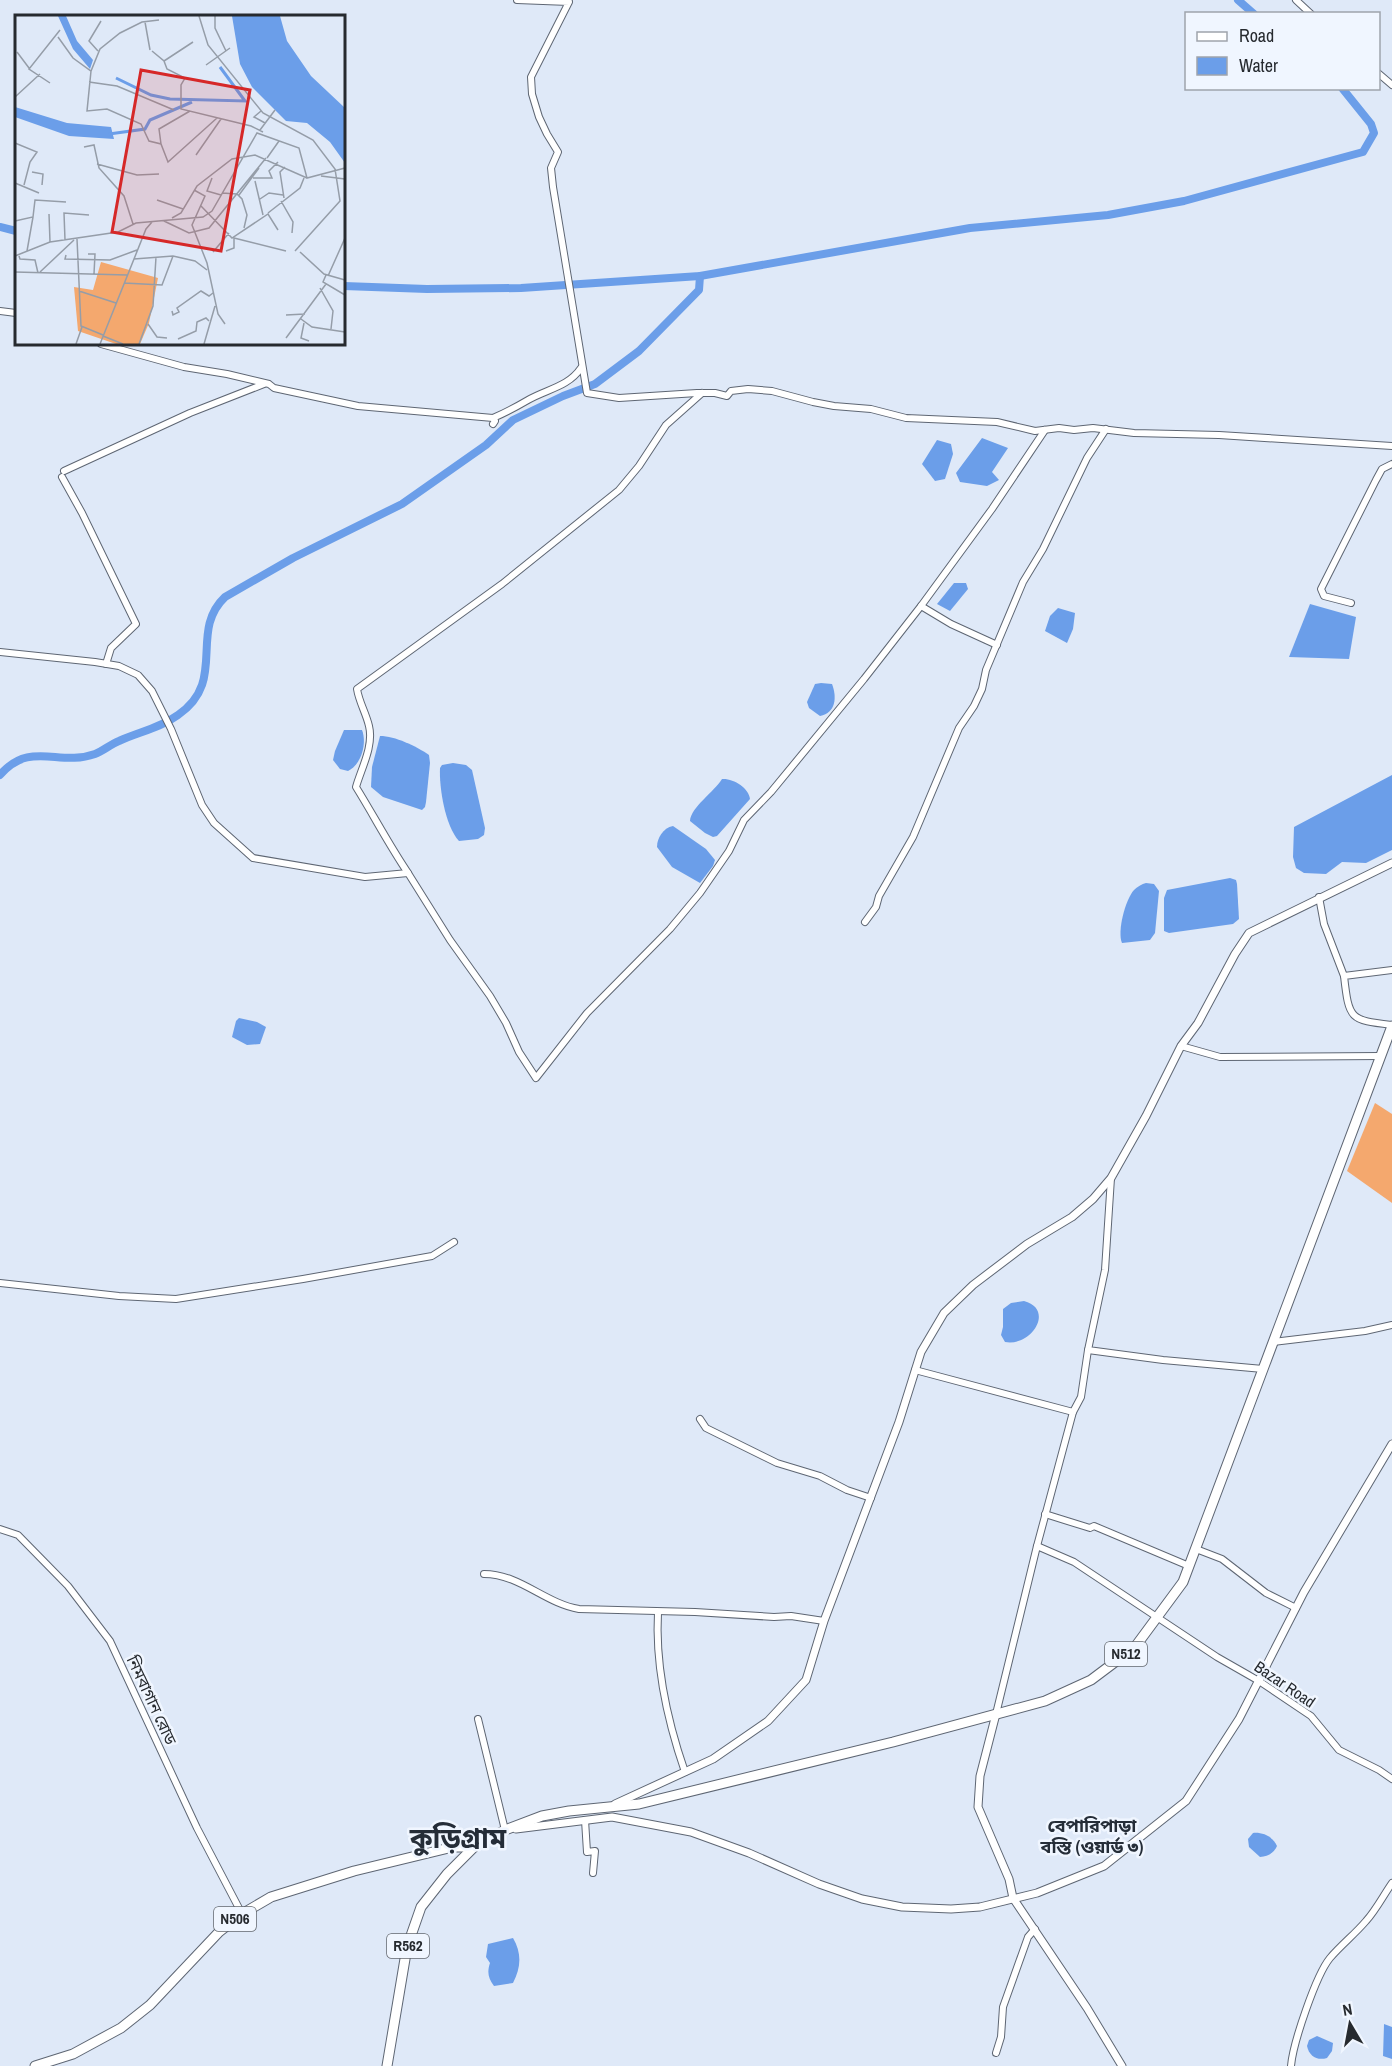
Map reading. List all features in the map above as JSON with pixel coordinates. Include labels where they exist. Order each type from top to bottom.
[{"type":"main road","name":"N512","points":[[474,1846],[505,1830],[542,1816],[639,1804],[1045,1701],[1091,1680],[1135,1647],[1183,1582],[1392,1025]]},
{"type":"main road","name":"N506","points":[[35,2066],[73,2054],[122,2028],[150,2005],[219,1932],[242,1914],[272,1897],[354,1871],[453,1847],[474,1846]]},
{"type":"main road","name":"R562","points":[[387,2066],[407,1947],[421,1907],[447,1874],[474,1846]]},
{"type":"street","points":[[517,0],[569,2],[531,77],[532,94],[543,126],[558,152],[551,168],[553,187],[586,393],[619,398],[702,393],[727,396],[731,391],[743,389],[772,391],[813,402],[871,409],[906,418],[997,422],[1035,431],[1059,428],[1106,429],[1134,433],[1219,435],[1392,446]]},
{"type":"street","points":[[1296,0],[1309,12]]},
{"type":"street","points":[[1380,75],[1392,85]]},
{"type":"street","points":[[0,311],[15,313]]},
{"type":"street","points":[[105,345],[184,367],[227,374],[274,388],[358,406],[493,421],[532,398],[565,384],[582,368]]},
{"type":"street","points":[[106,664],[111,648],[136,624],[63,474],[190,413],[265,384]]},
{"type":"street","points":[[702,393],[666,425],[639,466],[619,490],[502,584],[357,689],[370,727],[370,737],[356,788],[379,824],[391,849],[495,1005],[519,1052],[536,1078],[587,1014],[670,929],[700,893],[729,851],[744,820],[771,792],[921,606],[992,509],[1045,430]]},
{"type":"street","points":[[865,922],[876,907],[879,896],[913,837],[954,738],[982,689],[993,650],[1023,582],[1043,549],[1087,458],[1106,429]]},
{"type":"street","points":[[1351,603],[1324,596],[1321,589],[1382,469],[1392,464]]},
{"type":"street","points":[[921,606],[951,624],[997,645]]},
{"type":"street","points":[[0,652],[120,666],[138,675],[152,692],[171,729],[202,805],[214,823],[253,858],[365,877],[408,873]]},
{"type":"street","points":[[610,1807],[713,1759],[768,1721],[806,1680],[824,1622],[871,1498],[921,1352],[944,1312],[973,1285],[1027,1244],[1072,1217],[1093,1199],[1111,1178],[1181,1047],[1198,1023],[1249,933],[1392,863]]},
{"type":"street","points":[[1319,897],[1324,924],[1344,976],[1346,992],[1354,1017],[1392,1025]]},
{"type":"street","points":[[1344,976],[1392,970]]},
{"type":"street","points":[[1181,1047],[1220,1057],[1381,1056]]},
{"type":"street","points":[[1111,1178],[1105,1270],[1088,1350],[1081,1397],[1073,1412],[1045,1514],[980,1776],[978,1807],[1009,1879],[1013,1898],[1122,2066]]},
{"type":"street","points":[[0,1283],[119,1296],[176,1299],[432,1256],[454,1242]]},
{"type":"street","points":[[1273,1342],[1365,1331],[1392,1325]]},
{"type":"street","points":[[1088,1350],[1163,1360],[1263,1369]]},
{"type":"street","points":[[915,1370],[1073,1412]]},
{"type":"street","points":[[700,1419],[706,1428],[777,1463],[820,1476],[847,1490],[871,1498]]},
{"type":"street","points":[[478,1719],[505,1830],[612,1817],[691,1832],[749,1853],[819,1884],[862,1899],[902,1906],[951,1909],[980,1906],[1037,1893],[1104,1866],[1186,1801],[1239,1719],[1296,1608],[1392,1444]]},
{"type":"street","points":[[1045,1514],[1090,1528],[1094,1526],[1189,1566]]},
{"type":"street","name":"নিমবাগান রোড","points":[[0,1529],[18,1535],[68,1586],[110,1641],[187,1807],[242,1914]]},
{"type":"street","name":"Bazar Road","points":[[1037,1546],[1074,1562],[1217,1657],[1259,1681],[1311,1716],[1339,1750],[1392,1779]]},
{"type":"street","points":[[1196,1549],[1222,1559],[1266,1593],[1296,1608]]},
{"type":"street","points":[[484,1574],[511,1578],[563,1606],[579,1609],[791,1616],[824,1622]]},
{"type":"street","points":[[658,1612],[656,1637],[663,1702],[685,1772]]},
{"type":"street","points":[[585,1820],[587,1852],[595,1851],[593,1873]]},
{"type":"street","points":[[1292,2066],[1292,2058],[1308,2009],[1329,1959],[1366,1921],[1392,1883]]},
{"type":"street","points":[[996,2053],[1001,2037],[1004,2007],[1028,1937],[1035,1929]]},
{"type":"shaded area","points":[[1375,1103],[1392,1114],[1392,1203],[1347,1171]]},
{"type":"water","points":[[982,438],[1008,448],[992,472],[999,480],[987,486],[960,482],[956,473]]},
{"type":"water","points":[[937,440],[951,444],[953,454],[945,479],[935,481],[922,464]]},
{"type":"water","points":[[954,583],[966,583],[968,589],[950,611],[937,604]]},
{"type":"water","points":[[1310,604],[1356,617],[1349,659],[1289,657]]},
{"type":"water","points":[[1058,608],[1075,613],[1073,629],[1067,643],[1045,631],[1050,616]]},
{"type":"water","points":[[815,684],[832,684],[835,699],[829,712],[820,716],[809,708],[807,702]]},
{"type":"water","points":[[344,730],[362,730],[364,741],[360,758],[348,771],[340,769],[333,760]]},
{"type":"water","points":[[380,736],[405,742],[429,755],[426,802],[422,810],[383,797],[371,787],[372,767]]},
{"type":"water","points":[[453,763],[466,765],[472,770],[485,828],[484,835],[478,839],[459,841],[450,826],[442,795],[440,768],[442,765]]},
{"type":"water","points":[[1392,775],[1392,850],[1366,863],[1342,862],[1326,874],[1304,873],[1296,868],[1293,857],[1294,827]]},
{"type":"water","points":[[722,779],[740,784],[747,791],[750,799],[717,836],[713,837],[690,821],[694,810]]},
{"type":"water","points":[[673,826],[706,849],[715,860],[700,883],[672,867],[657,847],[661,834]]},
{"type":"water","points":[[1230,878],[1236,880],[1237,884],[1239,919],[1233,924],[1169,933],[1164,931],[1164,898],[1167,890]]},
{"type":"water","points":[[1146,883],[1154,884],[1159,891],[1155,933],[1150,940],[1122,943],[1121,924],[1128,901],[1134,890]]},
{"type":"water","points":[[239,1018],[257,1022],[266,1027],[260,1044],[247,1045],[232,1037]]},
{"type":"water","points":[[1024,1301],[1033,1305],[1038,1311],[1039,1319],[1036,1326],[1024,1339],[1005,1342],[1001,1335],[1003,1309],[1011,1303]]},
{"type":"water","points":[[1253,1833],[1260,1833],[1270,1838],[1277,1846],[1274,1851],[1260,1857],[1249,1847],[1248,1839]]},
{"type":"water","points":[[513,1938],[519,1955],[516,1977],[513,1983],[494,1986],[488,1972],[490,1963],[486,1957],[488,1944]]},
{"type":"water","points":[[1384,2024],[1392,2027],[1392,2059],[1383,2056]]},
{"type":"water","points":[[1317,2036],[1333,2043],[1332,2051],[1327,2058],[1317,2058],[1308,2050],[1309,2040]]},
{"type":"waterway","points":[[1238,0],[1252,12]]},
{"type":"waterway","points":[[345,286],[427,289],[521,288],[700,276],[970,228],[1108,215],[1184,201],[1363,152],[1374,133],[1371,124],[1344,90]]},
{"type":"waterway","points":[[0,227],[15,231]]},
{"type":"waterway","points":[[0,775],[11,765],[34,756],[69,758],[95,754],[116,742],[157,727],[178,715],[193,702],[201,687],[205,672],[209,625],[214,611],[225,597],[293,558],[402,504],[486,445],[513,420],[563,396],[595,384],[639,351],[699,290],[700,276]]},
{"type":"district","name":"বেপারিপাড়া বস্তি (ওয়ার্ড ৩)","points":[[1092,1836]]},
{"type":"district","name":"কুড়িগ্রাম","points":[[458,1838]]}]
